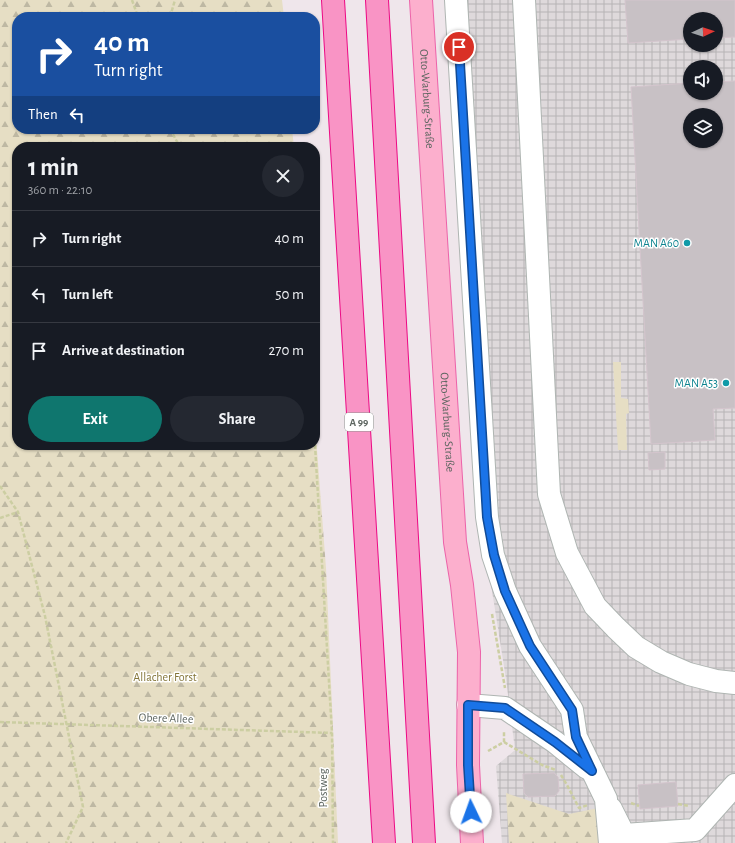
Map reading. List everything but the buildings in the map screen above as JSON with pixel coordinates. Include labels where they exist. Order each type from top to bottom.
[{"type":"highway","name":"A 99","points":[[333,0],[384,843]]},
{"type":"highway","points":[[376,0],[424,843]]},
{"type":"main road","name":"Otto-Warburg-Straße","points":[[421,0],[455,542],[462,586],[469,652],[468,765],[472,843]]},
{"type":"lane","points":[[456,0],[487,517],[494,555],[505,591],[530,646],[572,710],[576,737],[606,799],[621,840],[695,830],[735,785]]},
{"type":"lane","points":[[524,0],[549,494],[567,553],[595,606],[636,647],[661,662],[689,674],[716,681],[735,683]]},
{"type":"lane","points":[[468,705],[505,708],[555,742],[592,771]]},
{"type":"path","points":[[132,0],[136,12]]},
{"type":"path","points":[[171,12],[175,0]]},
{"type":"path","name":"Postweg","points":[[315,450],[332,733],[333,843]]},
{"type":"path","points":[[0,486],[18,512],[45,616],[83,807],[66,843]]},
{"type":"path","points":[[0,518],[18,512]]},
{"type":"path","points":[[504,742],[505,708]]},
{"type":"path","name":"Obere Allee","points":[[0,722],[332,733]]},
{"type":"path","points":[[486,752],[504,742]]},
{"type":"path","points":[[504,742],[542,765],[559,772],[568,784],[579,808]]},
{"type":"shaded area","points":[[449,0],[735,0],[735,843],[502,843],[496,766],[515,750],[506,679],[477,496]]},
{"type":"green space","name":"Allacher Forst","points":[[0,0],[282,0],[283,12],[12,12],[12,134],[293,134],[293,142],[12,142],[12,450],[317,450],[326,568],[338,843],[0,843]]},
{"type":"green space","points":[[613,362],[621,362],[621,398],[628,399],[629,413],[626,414],[627,450],[618,450]]},
{"type":"green space","points":[[506,793],[569,814],[598,808],[603,843],[509,843]]},
{"type":"place","name":"MAN A60","points":[[687,243]]},
{"type":"place","name":"MAN A53","points":[[726,383]]},
{"type":"route","points":[[459,47],[487,517],[494,555],[505,591],[530,646],[572,710],[576,737],[592,771],[555,742],[505,708],[468,705],[468,765],[471,812]]}]
